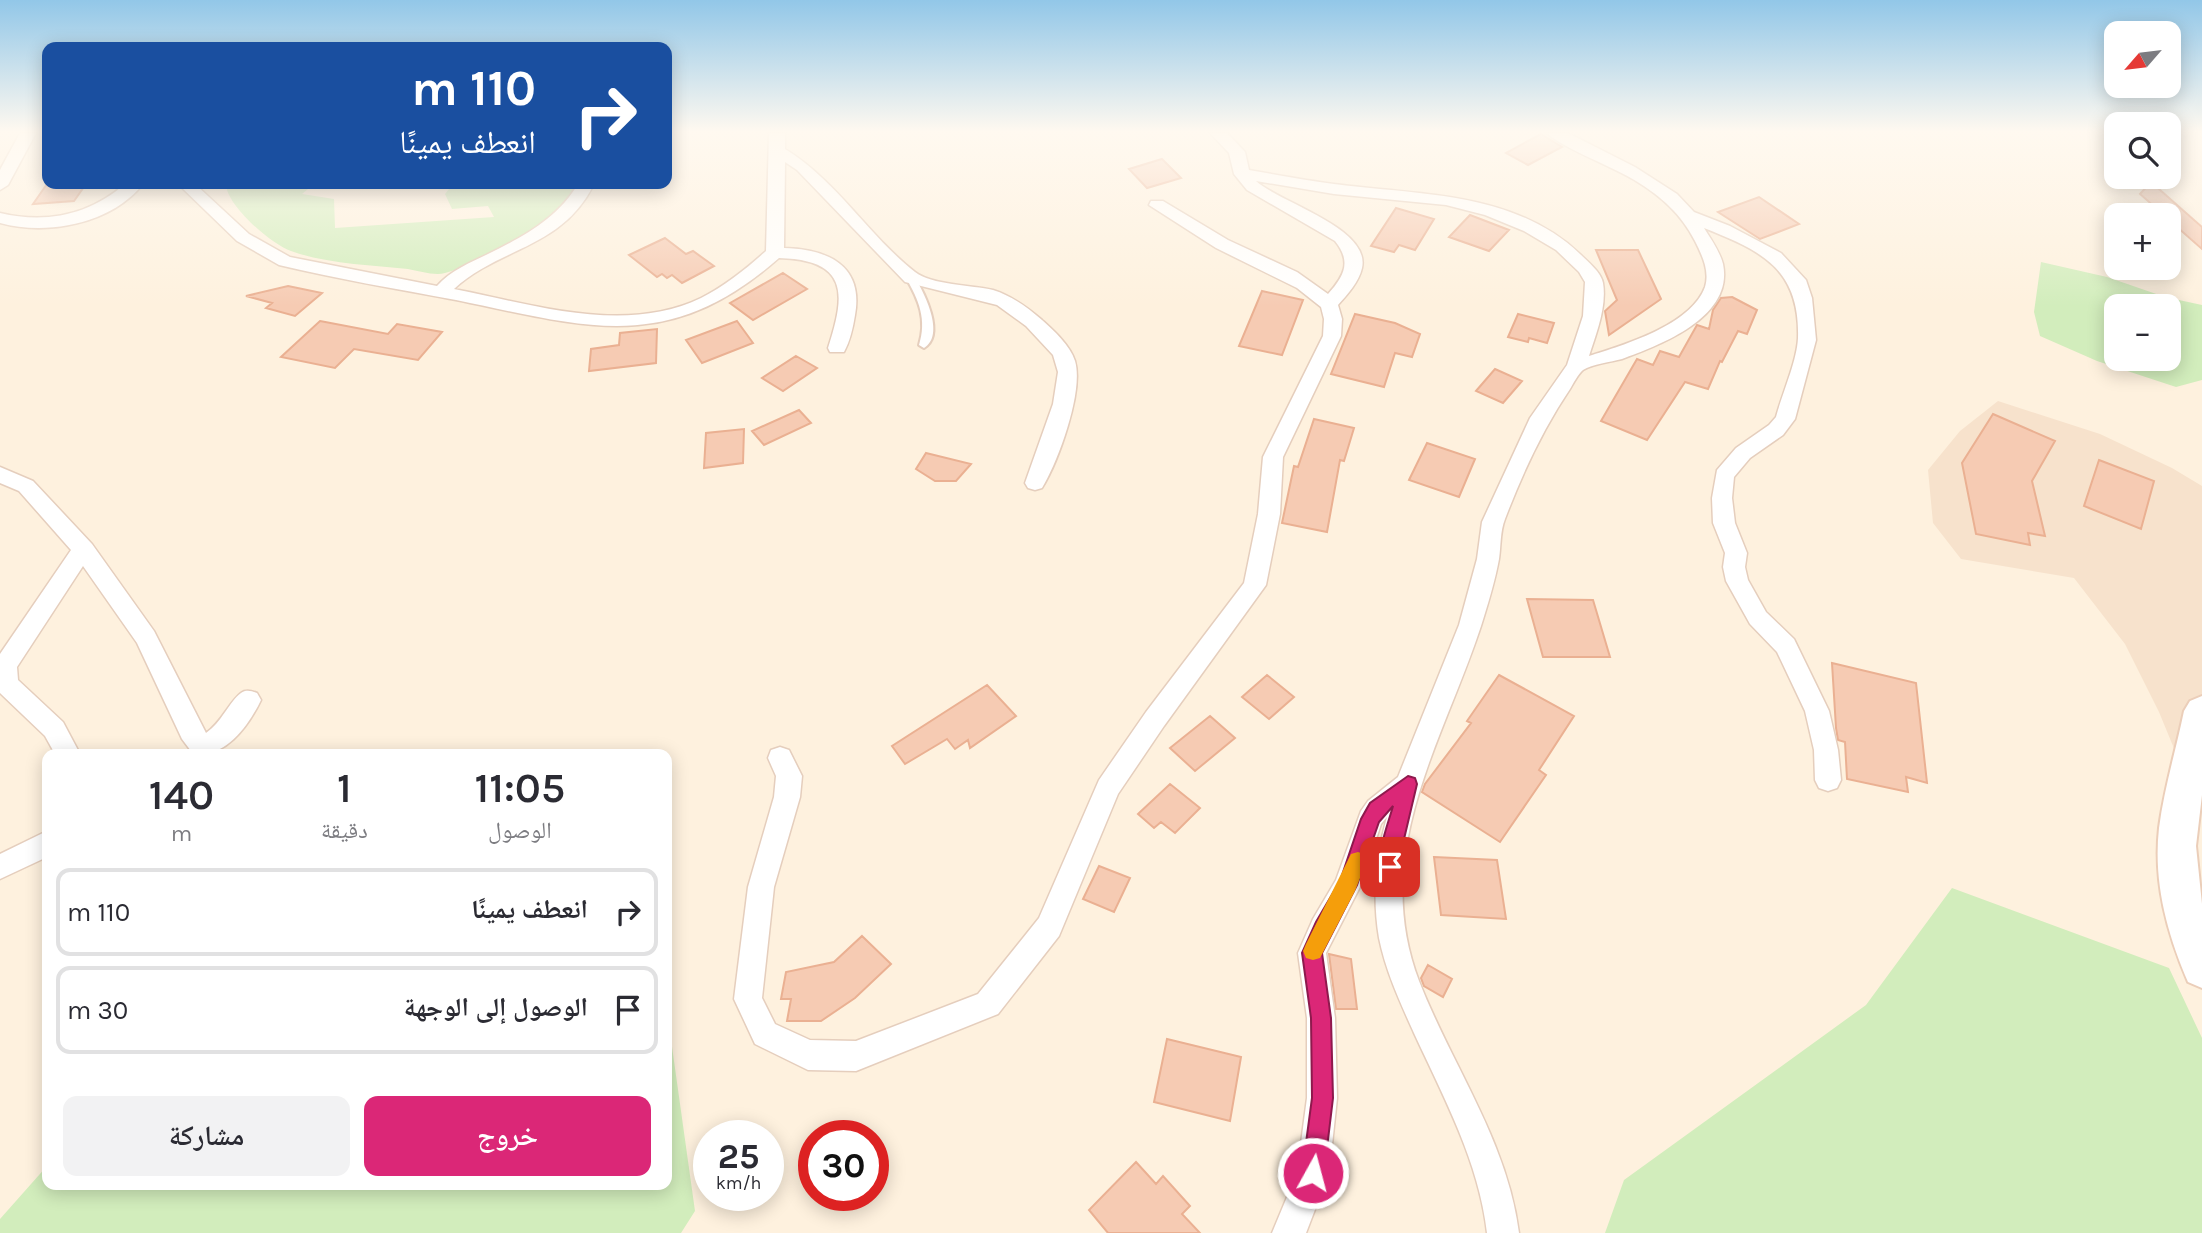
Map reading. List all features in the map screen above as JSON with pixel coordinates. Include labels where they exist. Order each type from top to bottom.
[{"type":"main road","points":[[2202,711],[2177,831],[2178,870],[2183,905],[2191,943],[2202,968]]},
{"type":"street","points":[[0,218],[29,223],[66,220],[110,205],[127,191]]},
{"type":"street","points":[[193,191],[242,239],[263,253],[285,261],[576,319],[617,322],[654,320],[682,312],[720,295],[756,271],[775,253],[799,251],[833,265],[840,272],[849,292],[850,308],[837,348]]},
{"type":"street","points":[[442,291],[452,278],[528,239],[562,216],[583,191]]},
{"type":"street","points":[[775,253],[776,191]]},
{"type":"street","points":[[826,191],[911,278],[944,288],[990,296],[1012,304],[1041,330],[1065,360],[1065,394],[1035,483]]},
{"type":"street","points":[[1256,191],[1337,233],[1349,244],[1354,263],[1348,279],[1329,305]]},
{"type":"street","points":[[1350,191],[1446,200],[1510,218],[1546,236],[1576,257],[1594,282],[1592,316],[1576,366],[1541,418],[1499,508],[1470,625],[1408,784],[1392,845],[1388,888],[1393,938],[1411,995],[1479,1139],[1500,1208],[1503,1233]]},
{"type":"street","points":[[1576,366],[1632,349],[1682,323],[1701,308],[1714,284],[1714,265],[1689,216],[1660,191]]},
{"type":"street","points":[[780,758],[789,776],[787,797],[761,887],[748,999],[765,1034],[808,1055],[856,1056],[988,1004],[1049,927],[1108,788],[1155,719],[1255,585],[1269,514],[1273,457],[1297,404],[1307,391],[1327,352],[1333,326],[1329,305],[1315,290],[1277,267],[1222,244],[1187,220],[1157,205]]},
{"type":"street","points":[[1689,216],[1724,230],[1774,257],[1797,280],[1803,298],[1807,340],[1785,419],[1776,430],[1743,453],[1724,475],[1722,498],[1724,523],[1736,553],[1734,567],[1737,581],[1758,618],[1786,646],[1817,711],[1826,750],[1828,780]]},
{"type":"street","points":[[0,474],[26,486],[84,550],[146,638],[191,732],[200,744],[209,744],[219,738],[249,700]]},
{"type":"street","points":[[65,749],[54,729],[6,684],[5,676],[10,658],[68,569],[84,550]]},
{"type":"street","points":[[1288,1233],[1313,1173],[1322,1098],[1321,1018],[1312,953],[1348,885],[1370,819],[1377,808],[1408,784]]},
{"type":"street","points":[[0,867],[42,846]]},
{"type":"lane","points":[[911,278],[925,302],[929,331],[924,345]]},
{"type":"shaded area","points":[[1998,401],[2100,434],[2172,468],[2202,486],[2202,799],[2194,797],[2159,712],[2125,644],[2074,578],[1961,559],[1933,523],[1928,470],[1960,431]]},
{"type":"green space","points":[[227,191],[306,191],[302,194],[334,199],[335,228],[494,217],[488,206],[452,209],[445,194],[448,191],[577,191],[561,210],[522,238],[479,260],[437,274],[334,261],[291,251],[273,241],[251,223]]},
{"type":"green space","points":[[2041,262],[2104,276],[2104,280],[2116,280],[2156,294],[2104,294],[2104,363],[2040,336],[2034,312]]},
{"type":"green space","points":[[2181,300],[2202,305],[2202,380],[2176,387],[2127,371],[2181,371]]},
{"type":"green space","points":[[1952,888],[2169,968],[2202,1038],[2202,1233],[1605,1233],[1624,1180],[1866,1005]]},
{"type":"green space","points":[[672,1047],[695,1211],[681,1233],[0,1233],[0,1219],[42,1172],[42,1190],[672,1190]]},
{"type":"building","points":[[42,191],[81,191],[74,201],[33,204]]},
{"type":"building","points":[[2143,191],[2161,191],[2175,203],[2150,203],[2140,194]]},
{"type":"building","points":[[1759,197],[1799,224],[1760,239],[1718,212]]},
{"type":"building","points":[[1396,208],[1434,219],[1415,250],[1399,245],[1394,252],[1371,246]]},
{"type":"building","points":[[2181,208],[2202,227],[2202,249],[2181,230]]},
{"type":"building","points":[[1470,215],[1509,230],[1489,251],[1449,237]]},
{"type":"building","points":[[665,238],[686,254],[693,251],[714,266],[682,283],[672,275],[667,278],[662,274],[657,277],[629,255]]},
{"type":"building","points":[[1596,250],[1638,250],[1661,299],[1609,335],[1605,311],[1617,300]]},
{"type":"building","points":[[783,273],[807,289],[753,320],[730,303]]},
{"type":"building","points":[[288,286],[322,293],[295,316],[266,308],[272,303],[246,296]]},
{"type":"building","points":[[1262,291],[1303,300],[1282,355],[1239,346]]},
{"type":"building","points":[[1732,297],[1757,310],[1747,334],[1738,331],[1722,362],[1720,361],[1708,389],[1685,382],[1647,440],[1601,421],[1637,359],[1653,365],[1660,351],[1679,357],[1697,325],[1709,329],[1713,310],[1721,298]]},
{"type":"building","points":[[1355,314],[1395,323],[1420,334],[1412,357],[1395,353],[1384,387],[1331,374]]},
{"type":"building","points":[[1518,314],[1554,323],[1547,343],[1529,338],[1528,342],[1508,337]]},
{"type":"building","points":[[320,321],[388,334],[397,324],[442,332],[418,360],[354,349],[335,368],[281,357]]},
{"type":"building","points":[[737,321],[753,343],[702,363],[686,340]]},
{"type":"building","points":[[657,329],[656,363],[589,371],[591,349],[619,345],[620,333]]},
{"type":"building","points":[[796,356],[817,368],[783,391],[762,378]]},
{"type":"building","points":[[1495,369],[1522,381],[1503,403],[1476,391]]},
{"type":"building","points":[[799,410],[811,423],[764,445],[752,431]]},
{"type":"building","points":[[1993,414],[2055,441],[2032,481],[2045,536],[2028,533],[2030,545],[1976,534],[1962,463]]},
{"type":"building","points":[[1314,419],[1354,428],[1344,461],[1340,460],[1327,532],[1282,523],[1294,466],[1298,467]]},
{"type":"building","points":[[744,429],[743,463],[704,468],[706,433]]},
{"type":"building","points":[[1427,443],[1475,459],[1459,497],[1409,480]]},
{"type":"building","points":[[926,453],[971,464],[956,481],[935,481],[916,469]]},
{"type":"building","points":[[2099,460],[2154,481],[2141,529],[2084,506]]},
{"type":"building","points":[[1527,599],[1593,600],[1610,657],[1543,657]]},
{"type":"building","points":[[1832,663],[1916,683],[1927,783],[1906,777],[1908,792],[1847,779],[1845,742],[1838,740],[1836,728]]},
{"type":"building","points":[[1267,675],[1294,697],[1269,719],[1242,697]]},
{"type":"building","points":[[1499,675],[1574,716],[1539,770],[1546,775],[1500,842],[1422,792],[1425,784],[1471,723],[1467,721]]},
{"type":"building","points":[[987,685],[1016,716],[970,748],[968,740],[955,749],[947,739],[905,764],[892,746]]},
{"type":"building","points":[[1210,716],[1235,738],[1195,771],[1170,748]]},
{"type":"building","points":[[1170,784],[1200,808],[1175,833],[1161,822],[1154,828],[1138,814]]},
{"type":"building","points":[[1434,857],[1497,860],[1506,919],[1441,915]]},
{"type":"building","points":[[1099,866],[1130,878],[1114,912],[1083,899]]},
{"type":"building","points":[[862,936],[891,964],[855,998],[821,1021],[787,1021],[791,999],[781,999],[786,972],[834,962]]},
{"type":"building","points":[[1329,954],[1351,959],[1357,1009],[1336,1009]]},
{"type":"building","points":[[1428,965],[1452,979],[1443,997],[1424,986],[1421,978]]},
{"type":"building","points":[[1167,1039],[1241,1057],[1230,1121],[1154,1102]]},
{"type":"building","points":[[1136,1162],[1156,1184],[1163,1176],[1190,1206],[1182,1214],[1200,1233],[1108,1233],[1089,1210]]},
{"type":"slow traffic","points":[[1313,951],[1348,885],[1358,860]]},
{"type":"route","points":[[1313,1173],[1322,1098],[1321,1018],[1312,953],[1348,885],[1370,819],[1377,808],[1408,784],[1392,845],[1390,867]]}]
